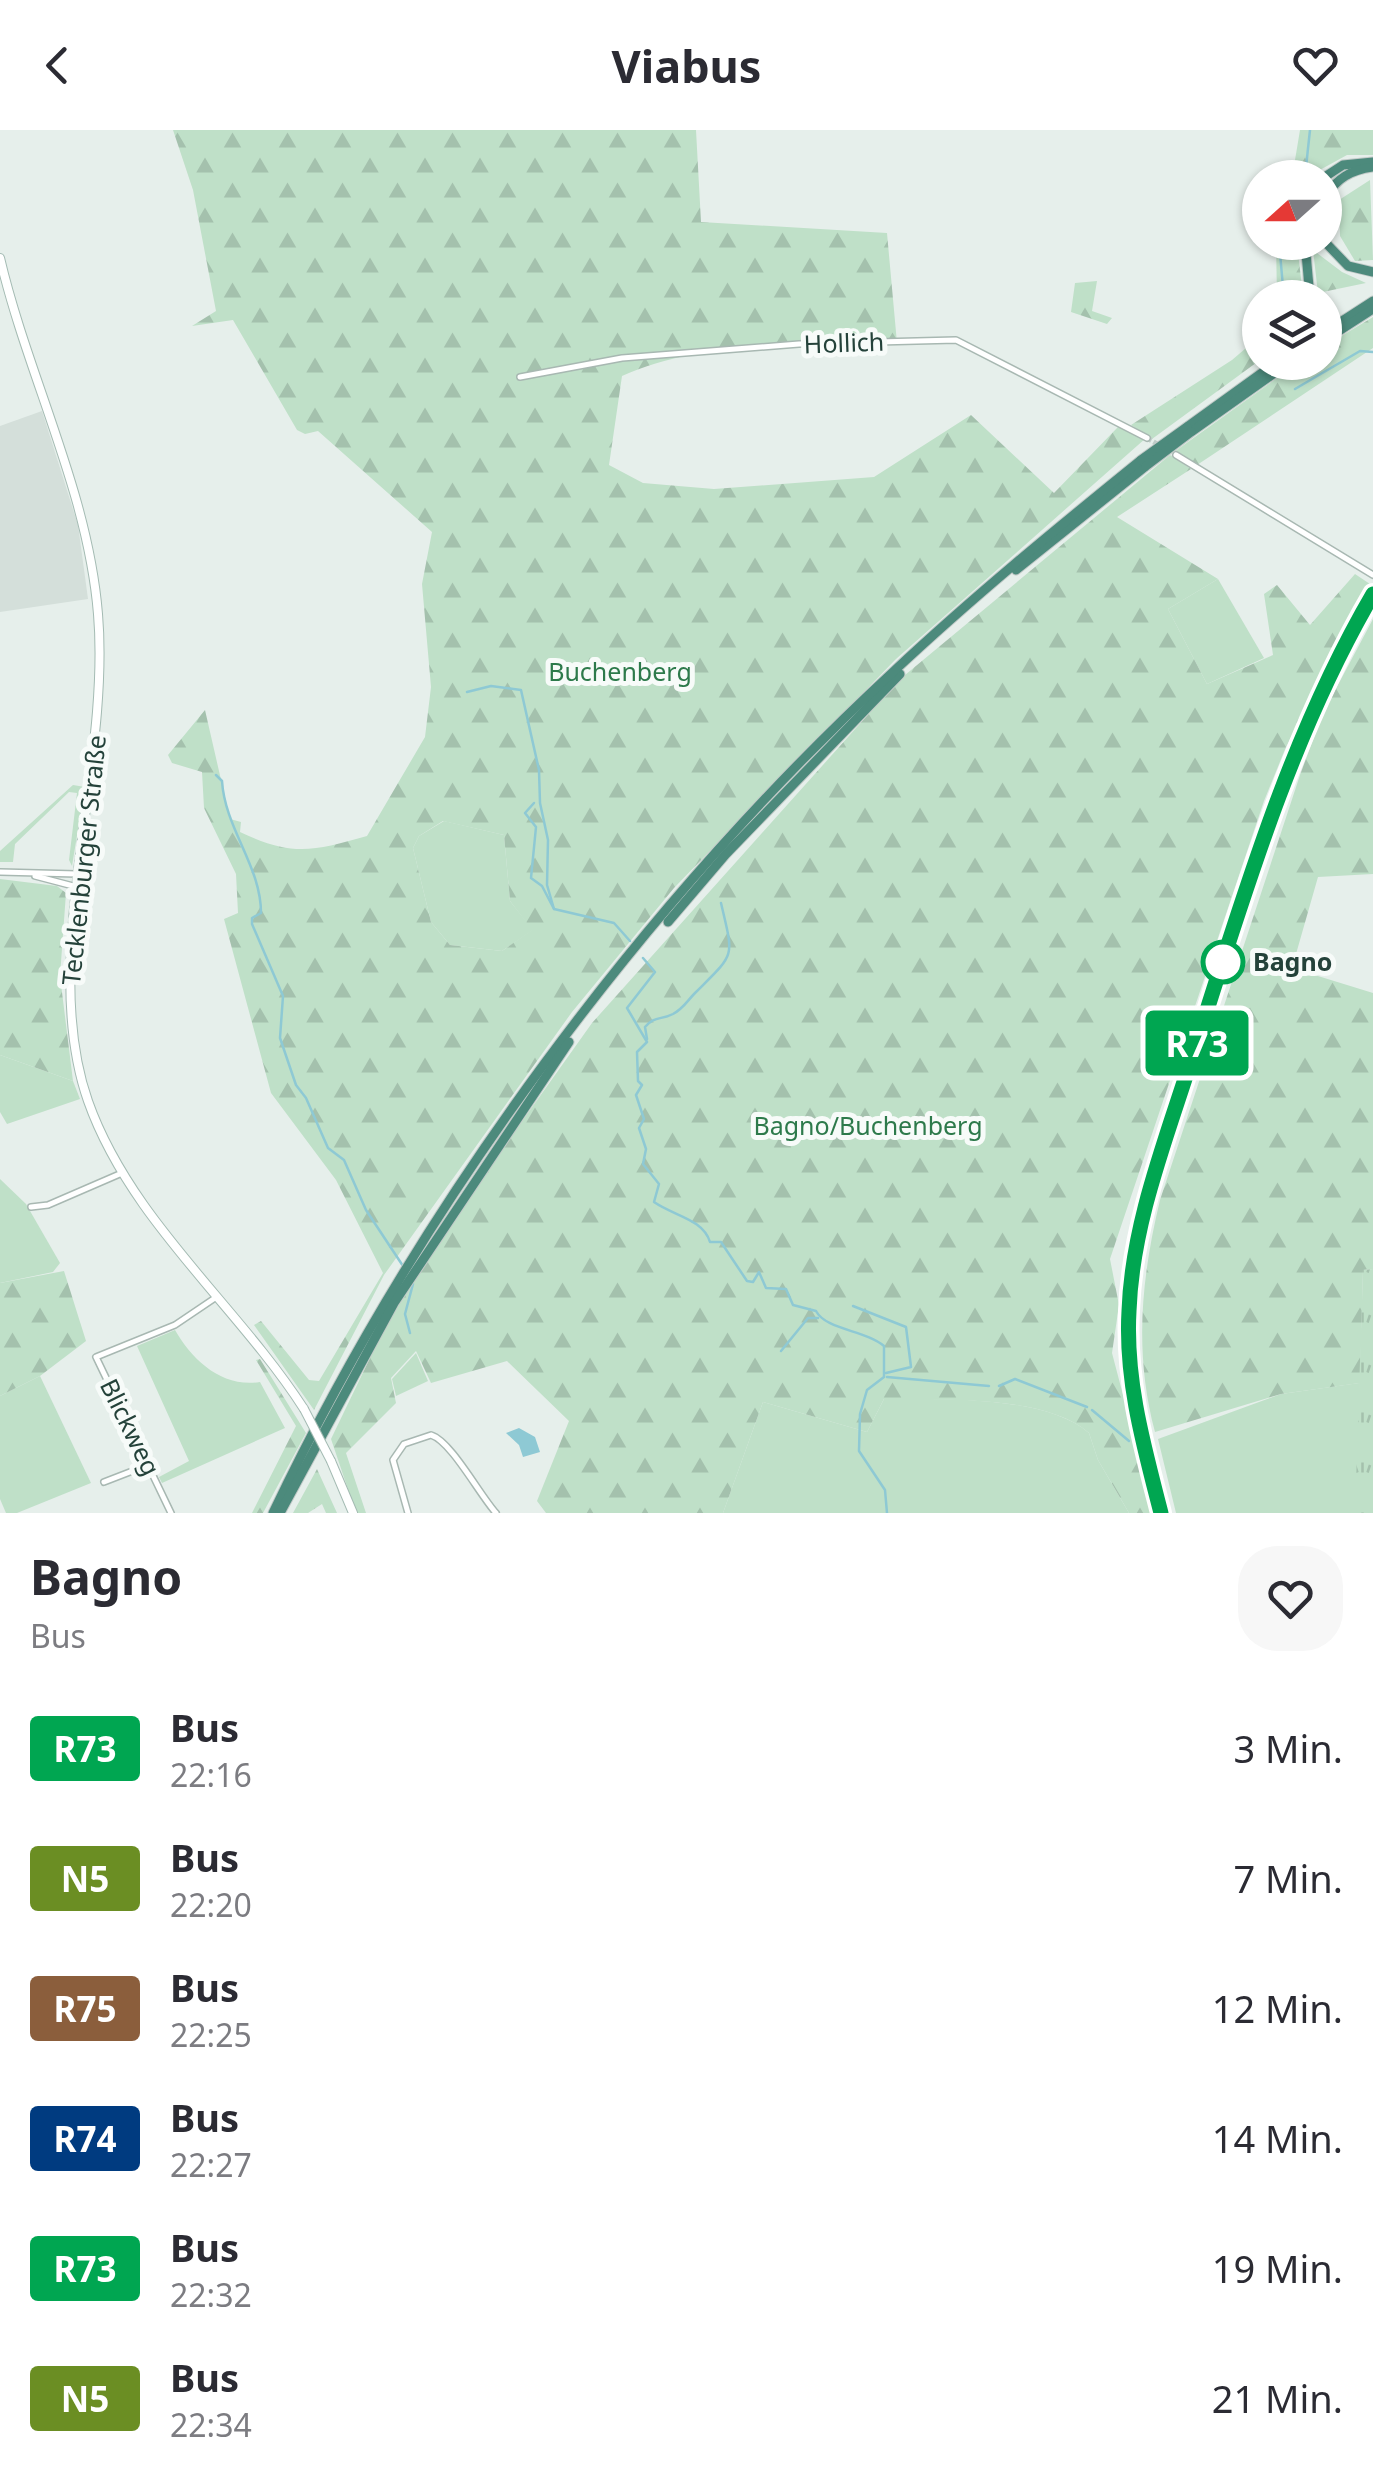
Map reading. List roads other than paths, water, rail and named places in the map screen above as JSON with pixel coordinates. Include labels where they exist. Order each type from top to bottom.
[{"type":"highway","points":[[1342,166],[1373,164]]},
{"type":"highway","points":[[1342,177],[1373,164]]},
{"type":"highway","points":[[1342,260],[1348,266],[1373,272]]},
{"type":"highway","points":[[1342,321],[1373,301]]},
{"type":"highway","points":[[1342,329],[1373,309]]},
{"type":"highway","points":[[276,1513],[394,1303],[586,1018],[726,854],[896,677],[1144,463],[1252,380]]},
{"type":"highway","points":[[1189,429],[1263,380]]},
{"type":"main road","name":"Tecklenburger Straße","points":[[0,258],[84,524],[98,612],[97,733],[80,875],[70,1016],[78,1068],[101,1134],[122,1173],[304,1409],[353,1513]]},
{"type":"main road","points":[[1160,1513],[1138,1421],[1128,1339],[1133,1265],[1143,1218],[1222,962],[1292,761],[1326,677],[1373,594]]},
{"type":"street","name":"Hollich","points":[[520,377],[622,358],[799,344],[956,340],[1147,438]]},
{"type":"street","points":[[1176,455],[1373,575]]},
{"type":"street","points":[[0,872],[80,875]]},
{"type":"street","points":[[27,874],[79,887]]},
{"type":"street","points":[[30,1207],[48,1205],[122,1173]]},
{"type":"street","name":"Blickweg","points":[[172,1513],[96,1357],[176,1325],[219,1295]]},
{"type":"street","points":[[408,1513],[393,1460],[404,1444],[431,1436],[449,1445],[471,1485],[496,1513]]},
{"type":"street","points":[[104,1482],[148,1465]]},
{"type":"water","points":[[519,1428],[535,1437],[540,1452],[523,1457],[519,1445],[506,1433]]},
{"type":"waterway","points":[[1307,160],[1310,130]]},
{"type":"waterway","points":[[1281,260],[1282,280]]},
{"type":"waterway","points":[[1295,389],[1360,351],[1373,352]]},
{"type":"waterway","points":[[467,692],[491,686],[521,690],[539,770],[540,803],[548,840],[547,885],[554,909],[614,923],[630,941]]},
{"type":"waterway","points":[[216,775],[222,781],[229,815],[255,879],[261,913],[252,918],[252,924],[283,996],[280,1038],[296,1085],[306,1098],[328,1148],[344,1160],[366,1210],[403,1266]]},
{"type":"waterway","points":[[534,803],[525,813],[536,827],[531,878],[542,886],[554,909]]},
{"type":"waterway","points":[[647,1039],[645,1027],[680,1009],[725,961],[729,945],[721,903]]},
{"type":"waterway","points":[[643,958],[655,972],[627,1008],[647,1042],[637,1052],[638,1081],[642,1085],[636,1095],[644,1119],[639,1128],[646,1149],[643,1164],[659,1184],[654,1202],[694,1223],[710,1242],[721,1242],[747,1281],[753,1282],[759,1272],[766,1288],[786,1289],[793,1305],[816,1311],[828,1322],[884,1346],[884,1377],[867,1390],[860,1414],[859,1451],[885,1490],[887,1513]]},
{"type":"waterway","points":[[410,1333],[405,1314],[413,1284]]},
{"type":"waterway","points":[[853,1306],[906,1327],[911,1367],[886,1373]]},
{"type":"waterway","points":[[781,1351],[808,1318],[818,1318]]},
{"type":"waterway","points":[[887,1377],[989,1386]]},
{"type":"waterway","points":[[999,1386],[1015,1379],[1087,1407]]},
{"type":"waterway","points":[[1092,1410],[1129,1441]]},
{"type":"tunnel","points":[[1147,438],[1176,455]]},
{"type":"place","name":"Bagno","points":[[1223,962]]},
{"type":"park label","name":"Buchenberg","points":[[620,672]]},
{"type":"park label","name":"Bagno/Buchenberg","points":[[868,1126]]}]
